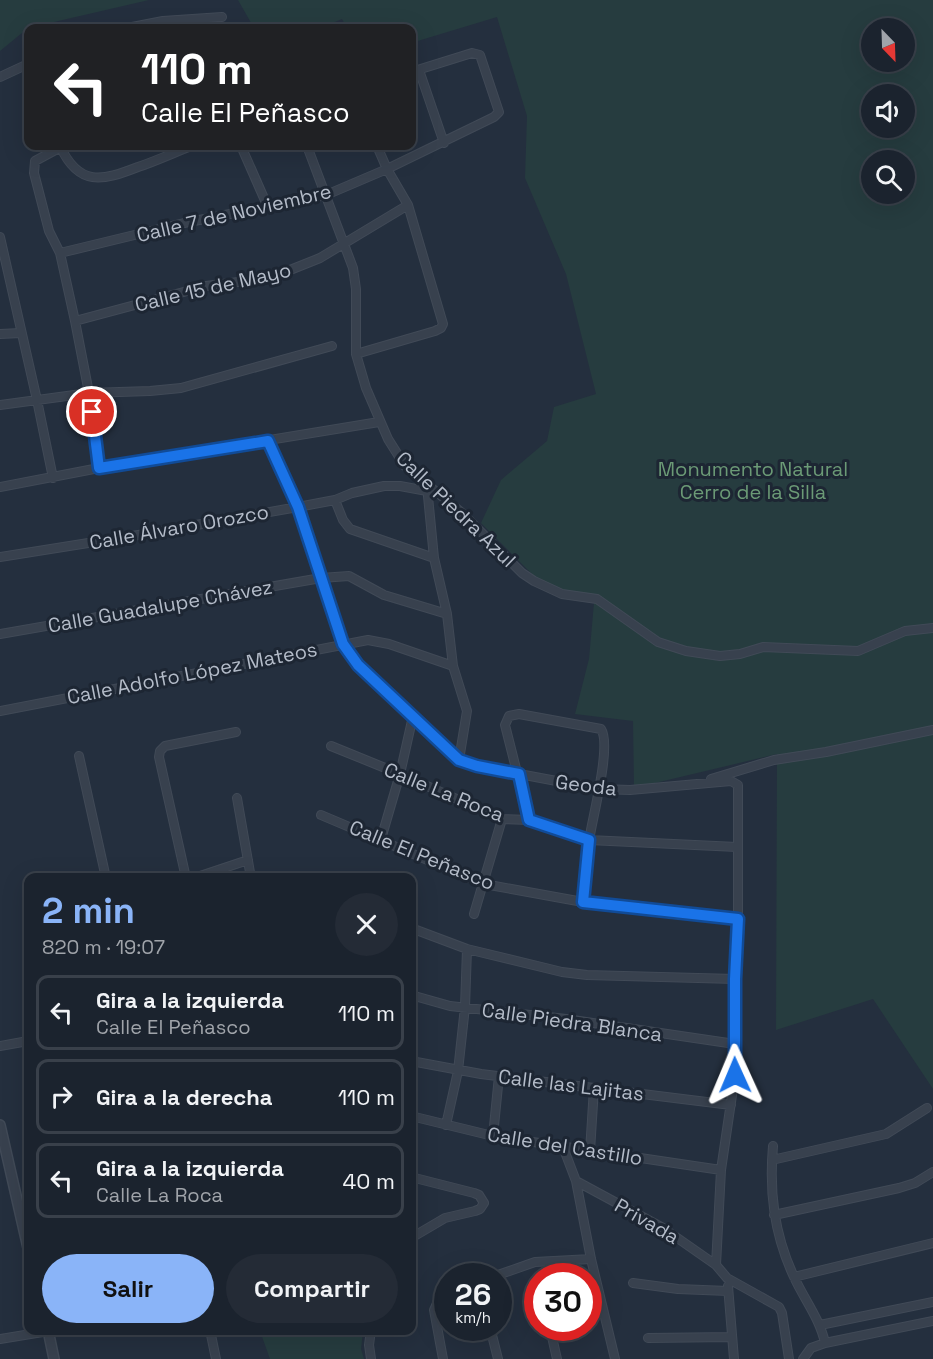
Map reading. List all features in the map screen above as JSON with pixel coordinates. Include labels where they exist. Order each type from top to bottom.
[{"type":"street","points":[[150,24],[172,20],[222,17]]},
{"type":"street","name":"Calle 7 de Noviembre","points":[[60,253],[184,223],[326,195],[444,143],[494,117],[499,112],[480,55],[472,53],[416,71]]},
{"type":"street","points":[[0,77],[24,66]]},
{"type":"street","points":[[416,73],[444,143]]},
{"type":"street","points":[[53,150],[35,161],[33,166],[49,231],[60,253],[75,321],[89,393],[99,468]]},
{"type":"street","points":[[63,150],[75,169],[82,174],[103,179],[181,150]]},
{"type":"street","points":[[243,150],[267,205]]},
{"type":"street","name":"Calle Piedra Azul","points":[[309,150],[346,244],[353,268],[356,288],[356,354],[379,422],[405,466],[461,512],[522,573],[534,582],[562,594],[597,599],[658,642],[686,651],[720,656],[740,654],[763,647],[858,651],[905,631],[933,628]]},
{"type":"street","points":[[356,354],[435,331],[443,324],[408,205],[379,150]]},
{"type":"street","name":"Calle 15 de Mayo","points":[[75,321],[206,286],[262,279],[320,258],[408,205]]},
{"type":"street","points":[[0,237],[52,478]]},
{"type":"street","points":[[0,334],[21,333]]},
{"type":"street","points":[[0,405],[89,393],[181,388],[332,346]]},
{"type":"street","points":[[0,487],[99,468],[379,422]]},
{"type":"street","name":"Geoda","points":[[268,441],[298,507],[343,644],[358,665],[459,760],[477,766],[599,789],[735,782],[738,789],[737,847]]},
{"type":"street","points":[[426,482],[434,558],[447,614],[453,666],[467,711],[459,760]]},
{"type":"street","name":"Calle Álvaro Orozco","points":[[0,557],[298,507],[335,500],[352,493],[384,486],[400,486],[427,491]]},
{"type":"street","points":[[335,500],[343,520],[350,529],[434,558]]},
{"type":"street","name":"Calle Guadalupe Chávez","points":[[0,634],[321,578],[349,576],[384,596],[447,614]]},
{"type":"street","name":"Calle Adolfo López Mateos","points":[[0,711],[368,640],[453,666]]},
{"type":"street","points":[[529,820],[505,725],[509,716],[519,714],[597,727],[604,733],[605,739],[599,789],[589,840],[583,902]]},
{"type":"street","points":[[381,839],[400,774],[413,716]]},
{"type":"street","points":[[698,784],[774,760],[933,730]]},
{"type":"street","points":[[185,873],[159,758],[160,751],[165,746],[236,732]]},
{"type":"street","name":"Calle La Roca","points":[[331,746],[502,819],[529,820],[589,840],[737,847]]},
{"type":"street","points":[[79,756],[105,873]]},
{"type":"street","points":[[237,798],[249,873]]},
{"type":"street","name":"Calle El Peñasco","points":[[321,815],[484,884],[583,902],[738,919]]},
{"type":"street","points":[[474,914],[502,819]]},
{"type":"street","points":[[716,1265],[721,1170],[735,1075],[737,847]]},
{"type":"street","points":[[209,873],[248,860]]},
{"type":"street","points":[[416,930],[467,949],[562,972],[587,975],[735,979]]},
{"type":"street","points":[[446,1125],[458,1071],[465,1007],[467,949]]},
{"type":"street","name":"Calle Piedra Blanca","points":[[416,996],[465,1007],[566,1019],[735,1044]]},
{"type":"street","points":[[0,1046],[24,1042]]},
{"type":"street","name":"Calle las Lajitas","points":[[416,1062],[458,1071],[731,1105]]},
{"type":"street","points":[[493,1136],[499,1076]]},
{"type":"street","points":[[590,1151],[594,1088]]},
{"type":"street","points":[[772,1160],[886,1134],[927,1108]]},
{"type":"street","name":"Calle del Castillo","points":[[416,1117],[493,1136],[721,1170]]},
{"type":"street","points":[[0,1125],[24,1230]]},
{"type":"street","points":[[773,1146],[771,1184],[774,1215],[781,1247],[820,1325],[825,1343]]},
{"type":"street","points":[[563,1147],[576,1181],[591,1258],[615,1359]]},
{"type":"street","points":[[774,1215],[899,1188],[933,1172]]},
{"type":"street","points":[[416,1178],[474,1192],[479,1195],[483,1203],[480,1209],[445,1218],[416,1234]]},
{"type":"street","name":"Privada","points":[[576,1181],[663,1228],[716,1265],[727,1278]]},
{"type":"street","points":[[579,1200],[594,1191]]},
{"type":"street","points":[[794,1277],[933,1244]]},
{"type":"street","points":[[512,1270],[535,1262],[591,1258]]},
{"type":"street","points":[[727,1278],[734,1359]]},
{"type":"street","points":[[727,1278],[776,1305],[782,1313],[789,1359]]},
{"type":"street","points":[[633,1283],[728,1291]]},
{"type":"street","points":[[820,1325],[933,1302]]},
{"type":"street","points":[[803,1359],[811,1348],[825,1343],[933,1321]]},
{"type":"street","points":[[0,1339],[25,1335]]},
{"type":"street","points":[[51,1335],[54,1359]]},
{"type":"street","points":[[211,1335],[216,1359]]},
{"type":"street","points":[[370,1335],[371,1359]]},
{"type":"street","points":[[648,1338],[732,1337]]},
{"type":"street","points":[[440,1341],[443,1359]]},
{"type":"street","points":[[494,1341],[498,1359]]},
{"type":"street","points":[[553,1341],[557,1359]]},
{"type":"green space","points":[[0,0],[149,0],[45,24],[24,24],[24,31],[0,51]]},
{"type":"green space","name":"Monumento Natural Cerro de la Silla","points":[[238,0],[933,0],[933,1089],[873,999],[776,1030],[777,754],[634,788],[633,721],[575,714],[589,659],[594,603],[540,582],[481,523],[501,480],[547,441],[554,407],[596,394],[566,274],[525,178],[527,116],[497,17],[416,41],[416,24],[345,24],[342,19],[330,24],[252,24]]},
{"type":"green space","points":[[261,1335],[363,1335],[361,1349],[364,1359],[270,1359]]},
{"type":"route","points":[[92,412],[99,468],[268,441],[298,507],[343,644],[358,665],[459,760],[519,774],[529,820],[589,840],[583,902],[738,919],[735,979],[735,1075]]}]
